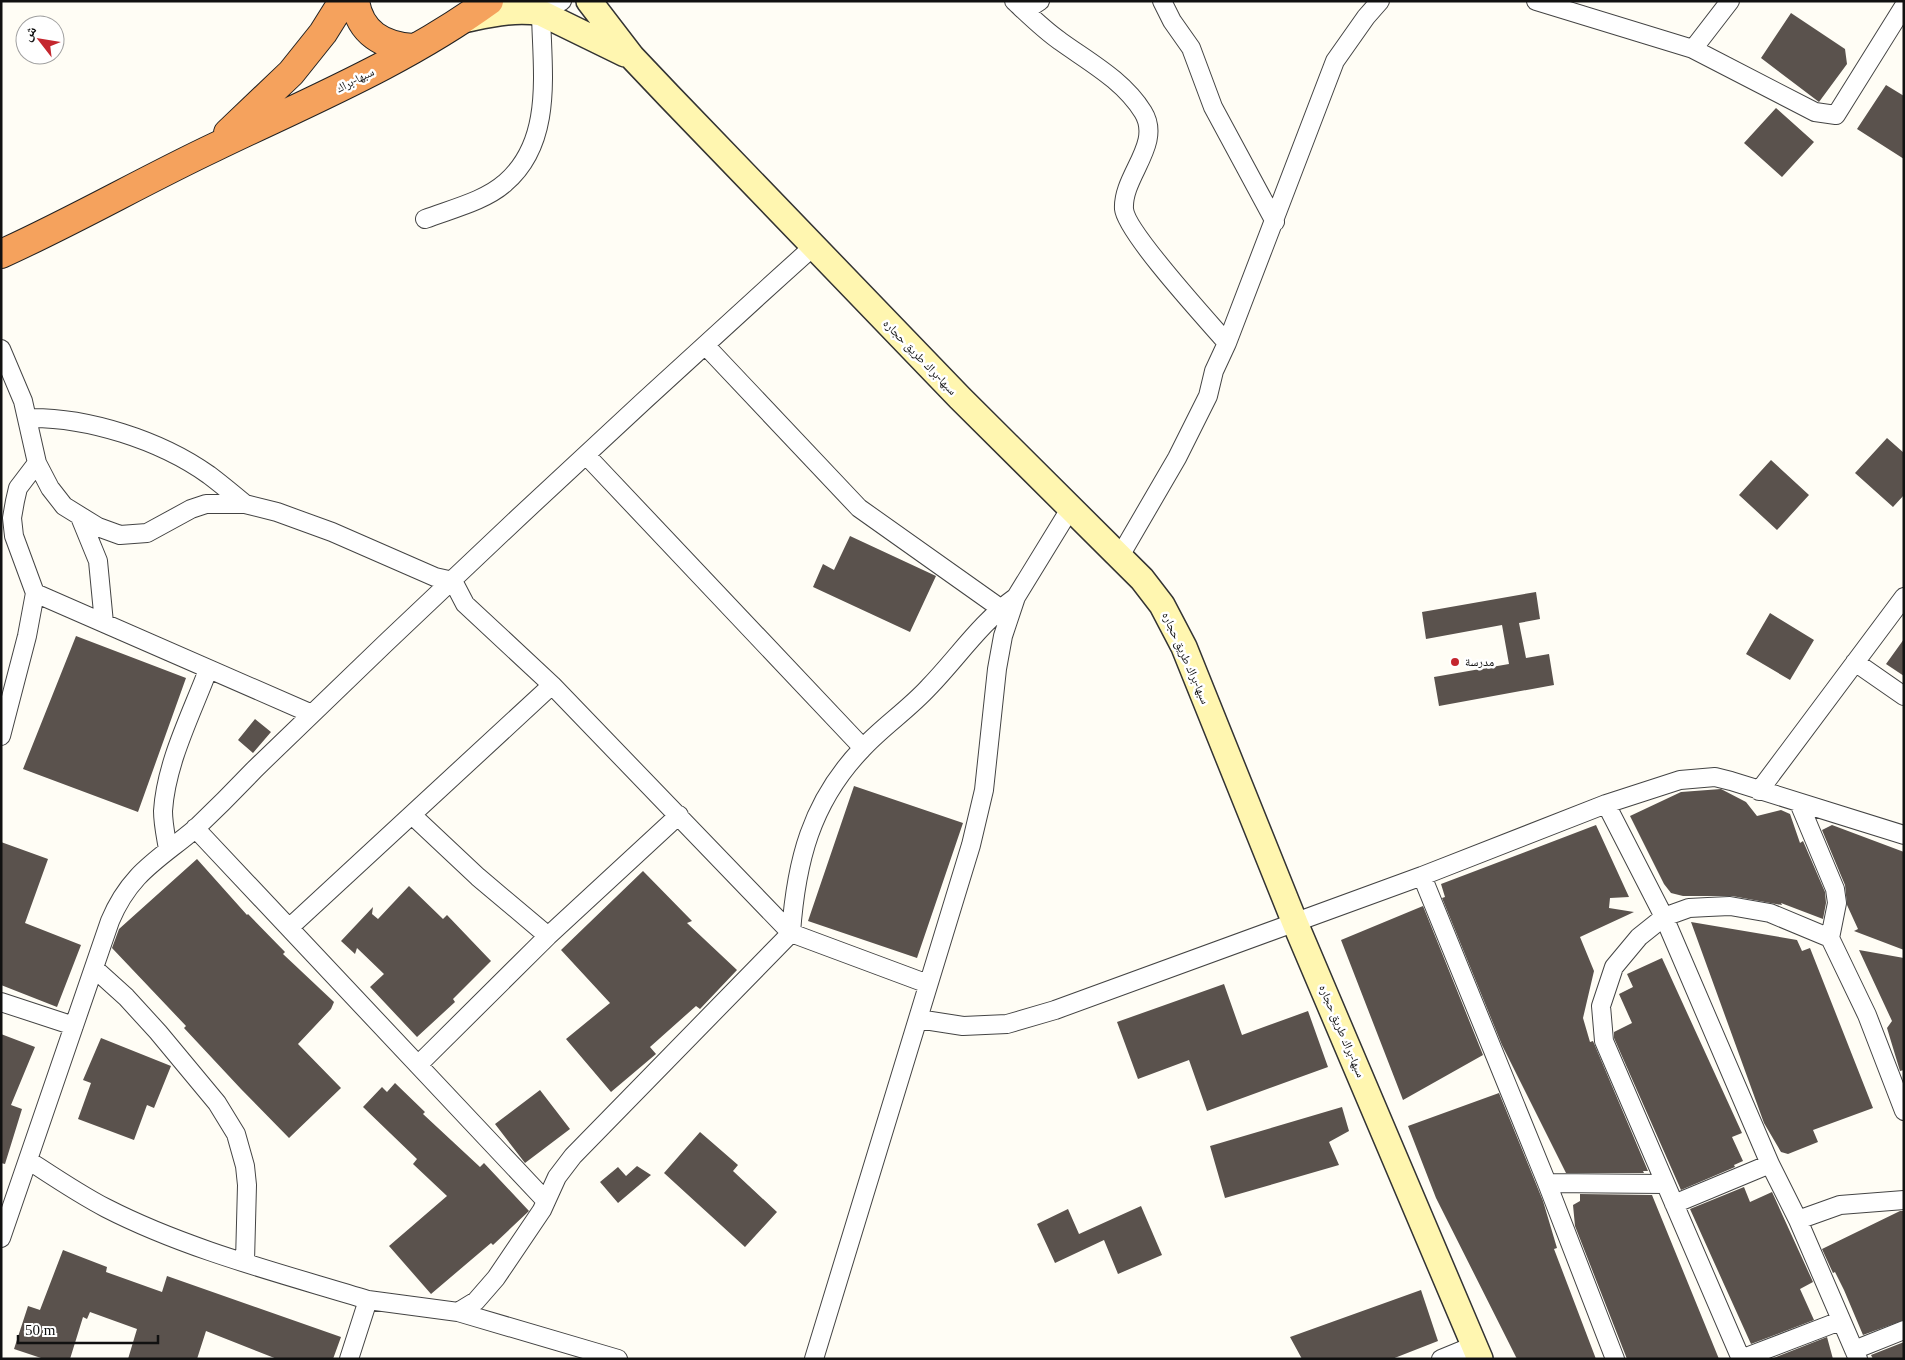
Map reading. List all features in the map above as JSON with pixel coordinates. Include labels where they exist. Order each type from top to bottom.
[{"type":"highway","name":"سبها-براك","points":[[214,147],[291,73],[323,33],[343,1]]},
{"type":"highway","points":[[355,1],[357,13],[366,28],[379,40],[395,47],[413,48]]},
{"type":"highway","name":"سبها-براك","points":[[1,254],[214,147],[300,108],[377,69],[462,20],[489,1]]},
{"type":"main road","name":"سبها-براك طريق حجاره","points":[[589,1],[632,57],[1070,509],[1120,556],[1142,579],[1162,605],[1184,647],[1295,923],[1477,1352]]},
{"type":"main road","name":"سبها-براك طريق حجاره","points":[[462,20],[509,12],[528,11],[541,13],[632,57]]},
{"type":"street","points":[[425,219],[492,192],[506,183],[532,147],[539,129],[541,110],[541,13],[562,1]]},
{"type":"street","points":[[1162,1],[1172,21],[1191,48],[1214,107],[1275,222]]},
{"type":"street","points":[[1120,556],[1177,458],[1208,396],[1214,371],[1275,222],[1335,61],[1366,17],[1380,1]]},
{"type":"street","points":[[1536,1],[1693,48],[1816,112],[1836,115],[1904,6]]},
{"type":"street","points":[[1693,48],[1730,1]]},
{"type":"street","points":[[1026,5],[1058,40],[1102,69],[1144,113],[1148,128],[1148,140],[1126,191],[1124,210],[1129,224],[1227,343]]},
{"type":"street","points":[[1,1238],[110,921],[125,890],[147,866],[195,828],[312,714],[586,455],[814,246]]},
{"type":"street","points":[[705,345],[859,508],[1000,608]]},
{"type":"street","points":[[1,349],[17,385],[28,418],[38,463],[56,498],[80,517],[108,532],[131,536],[146,533],[190,509],[206,504],[245,504],[277,512],[332,532],[435,577],[453,581],[465,604],[552,685],[679,815],[791,934],[928,984]]},
{"type":"street","points":[[28,418],[71,420],[145,442],[168,452],[208,474],[245,504]]},
{"type":"street","points":[[586,455],[863,748]]},
{"type":"street","points":[[1,736],[27,636],[35,593],[20,554],[12,518],[18,488],[38,463]]},
{"type":"street","points":[[814,1359],[971,844],[982,799],[990,751],[999,654],[1016,597],[1070,509]]},
{"type":"street","points":[[80,517],[98,561],[104,603],[104,623]]},
{"type":"street","points":[[35,593],[312,714]]},
{"type":"street","points":[[458,1312],[476,1301],[496,1278],[546,1201],[557,1177],[573,1156],[791,934],[799,868],[823,800],[835,779],[863,748],[930,687],[1000,608],[1016,597]]},
{"type":"street","points":[[1759,791],[1904,597]]},
{"type":"street","points":[[1855,662],[1904,696]]},
{"type":"street","points":[[168,849],[163,813],[168,781],[208,670]]},
{"type":"street","points":[[289,928],[552,685]]},
{"type":"street","points":[[918,1018],[963,1026],[1007,1024],[1055,1010],[1422,876],[1606,804],[1680,780],[1715,777],[1904,835]]},
{"type":"street","points":[[1799,803],[1837,896],[1830,938],[1867,1015],[1904,1111]]},
{"type":"street","points":[[1606,804],[1664,917],[1770,1164],[1798,1220],[1840,1321],[1856,1354],[1904,1330]]},
{"type":"street","points":[[412,815],[478,876],[548,936]]},
{"type":"street","points":[[418,1065],[548,936],[679,815]]},
{"type":"street","points":[[195,828],[546,1201]]},
{"type":"street","points":[[1422,876],[1547,1183],[1615,1359]]},
{"type":"street","points":[[1830,938],[1782,917],[1730,906],[1689,908],[1664,917],[1639,937],[1614,967],[1606,988],[1601,1021],[1604,1041],[1741,1359],[1840,1321]]},
{"type":"street","points":[[95,969],[126,997],[158,1032],[217,1103],[236,1134],[246,1166],[245,1261]]},
{"type":"street","points":[[1,1002],[74,1026]]},
{"type":"street","points":[[28,1160],[113,1212],[170,1236],[368,1300],[458,1312],[618,1359]]},
{"type":"street","points":[[1674,1204],[1770,1164]]},
{"type":"street","points":[[1547,1183],[1665,1184]]},
{"type":"street","points":[[1798,1220],[1840,1205],[1904,1200]]},
{"type":"street","points":[[350,1359],[368,1300]]},
{"type":"street","points":[[1441,1359],[1477,1352]]},
{"type":"building","points":[[1791,13],[1845,49],[1847,64],[1819,102],[1761,58]]},
{"type":"building","points":[[1886,85],[1904,96],[1904,159],[1857,129]]},
{"type":"building","points":[[1776,108],[1814,142],[1782,177],[1744,143]]},
{"type":"building","points":[[1887,438],[1904,453],[1904,495],[1893,507],[1855,473]]},
{"type":"building","points":[[1771,460],[1809,495],[1777,530],[1739,495]]},
{"type":"building","points":[[850,536],[936,576],[910,632],[813,587],[823,564],[834,570]]},
{"type":"building","points":[[1536,592],[1540,619],[1519,623],[1526,658],[1549,654],[1554,685],[1439,706],[1434,677],[1509,664],[1502,625],[1426,639],[1422,612]]},
{"type":"building","points":[[1770,613],[1814,640],[1790,680],[1746,654]]},
{"type":"building","points":[[76,636],[186,678],[138,812],[23,769]]},
{"type":"building","points":[[1904,639],[1904,676],[1886,664]]},
{"type":"building","points":[[255,719],[271,732],[253,753],[238,740]]},
{"type":"building","points":[[854,786],[963,823],[917,958],[808,921]]},
{"type":"building","points":[[1721,789],[1746,802],[1757,816],[1781,810],[1790,814],[1800,843],[1803,841],[1825,892],[1826,903],[1823,919],[1781,903],[1782,905],[1732,896],[1683,896],[1671,893],[1664,884],[1630,816],[1681,792]]},
{"type":"building","points":[[1596,825],[1629,897],[1610,898],[1609,908],[1634,912],[1580,937],[1594,971],[1583,1018],[1590,1042],[1593,1041],[1648,1171],[1643,1171],[1644,1173],[1566,1173],[1502,1045],[1442,898],[1445,897],[1441,884]]},
{"type":"building","points":[[1832,825],[1904,852],[1904,950],[1854,931],[1858,929],[1847,905],[1845,885],[1822,830]]},
{"type":"building","points":[[1,842],[48,859],[25,923],[81,945],[57,1007],[1,985]]},
{"type":"building","points":[[197,859],[247,915],[285,952],[283,954],[334,1002],[331,1009],[298,1044],[341,1088],[289,1138],[184,1028],[186,1026],[112,948],[119,929]]},
{"type":"building","points":[[643,871],[692,921],[687,923],[737,970],[700,1009],[696,1006],[650,1047],[656,1054],[611,1092],[566,1039],[610,1003],[561,950]]},
{"type":"building","points":[[409,886],[443,919],[447,915],[491,961],[453,999],[455,1002],[417,1037],[370,987],[384,974],[357,948],[355,954],[341,941],[373,907],[372,914],[378,919]]},
{"type":"building","points":[[1423,906],[1483,1055],[1403,1100],[1341,940]]},
{"type":"building","points":[[1691,922],[1797,940],[1802,951],[1810,948],[1873,1108],[1813,1130],[1818,1142],[1788,1154],[1781,1152],[1764,1123]]},
{"type":"building","points":[[1859,950],[1904,958],[1904,1070],[1900,1071],[1887,1028],[1892,1021]]},
{"type":"building","points":[[1662,958],[1742,1133],[1732,1137],[1743,1161],[1734,1165],[1735,1167],[1681,1190],[1614,1038],[1614,1032],[1632,1023],[1619,994],[1633,987],[1627,974]]},
{"type":"building","points":[[1224,984],[1242,1035],[1308,1011],[1328,1067],[1207,1111],[1189,1060],[1138,1079],[1117,1022]]},
{"type":"building","points":[[1,1034],[35,1047],[11,1105],[22,1109],[5,1164],[1,1163]]},
{"type":"building","points":[[101,1038],[171,1066],[154,1108],[147,1105],[134,1140],[78,1119],[91,1083],[83,1080]]},
{"type":"building","points":[[395,1083],[425,1112],[423,1114],[480,1167],[484,1163],[529,1211],[493,1245],[491,1243],[431,1294],[389,1246],[447,1196],[413,1164],[417,1159],[363,1107],[382,1087],[387,1092]]},
{"type":"building","points":[[540,1090],[570,1129],[525,1163],[495,1124]]},
{"type":"building","points":[[1499,1093],[1543,1201],[1557,1248],[1554,1249],[1596,1359],[1517,1359],[1436,1198],[1408,1126]]},
{"type":"building","points":[[1342,1107],[1349,1131],[1329,1142],[1339,1165],[1225,1198],[1210,1146]]},
{"type":"building","points":[[700,1132],[738,1165],[733,1171],[777,1212],[745,1247],[664,1173]]},
{"type":"building","points":[[637,1166],[651,1175],[618,1203],[600,1182],[618,1167],[626,1176]]},
{"type":"building","points":[[1744,1187],[1750,1202],[1772,1192],[1813,1282],[1800,1289],[1814,1320],[1751,1344],[1690,1209]]},
{"type":"building","points":[[1580,1194],[1652,1195],[1719,1359],[1627,1359],[1575,1226],[1573,1205],[1580,1201]]},
{"type":"building","points":[[1141,1206],[1162,1255],[1118,1274],[1104,1240],[1055,1263],[1037,1224],[1068,1209],[1079,1234]]},
{"type":"building","points":[[1900,1211],[1904,1211],[1904,1320],[1863,1335],[1844,1290],[1835,1272],[1833,1273],[1822,1249]]},
{"type":"building","points":[[63,1250],[107,1267],[106,1272],[162,1292],[167,1276],[341,1337],[333,1359],[277,1359],[206,1331],[197,1359],[128,1359],[137,1329],[90,1312],[87,1319],[83,1317],[70,1359],[44,1359],[14,1349],[28,1306],[40,1310]]},
{"type":"building","points":[[1421,1290],[1438,1341],[1392,1359],[1302,1359],[1290,1337]]},
{"type":"building","points":[[1827,1337],[1833,1359],[1771,1359]]},
{"type":"building","points":[[1904,1342],[1904,1359],[1873,1359],[1871,1355]]},
{"type":"place","name":"مدرسة","points":[[1455,662]]}]
